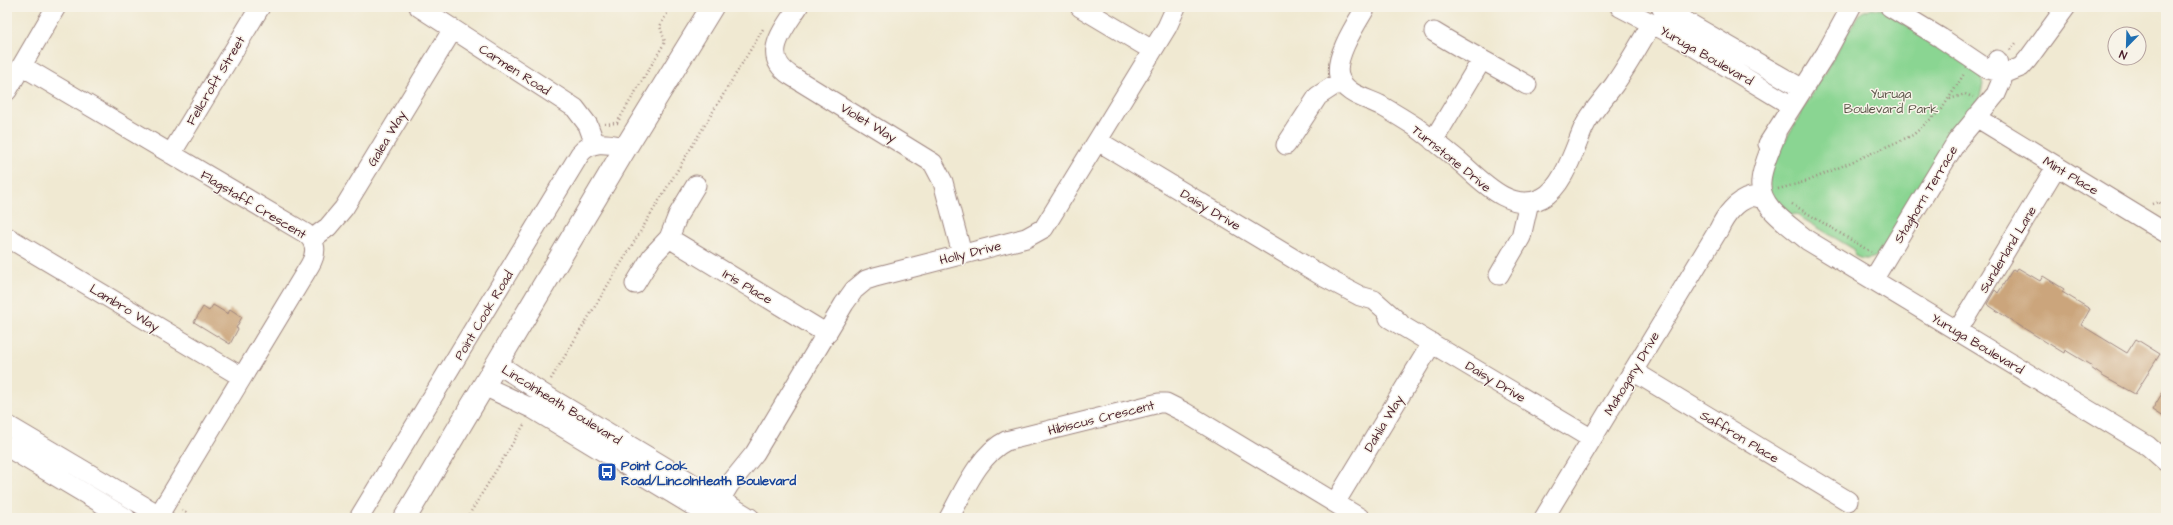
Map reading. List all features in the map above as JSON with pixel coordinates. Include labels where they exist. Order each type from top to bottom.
[{"type":"main road","points":[[405,518],[626,147],[712,7]]},
{"type":"street","points":[[7,91],[56,7]]},
{"type":"street","name":"Fellcroft Street","points":[[171,154],[260,7]]},
{"type":"street","name":"Carmen Road","points":[[419,7],[575,108],[588,124],[595,144]]},
{"type":"street","name":"Violet Way","points":[[798,7],[776,44],[775,55],[778,65],[790,75],[933,163],[943,182],[962,254]]},
{"type":"street","points":[[1080,7],[1152,50]]},
{"type":"street","name":"Holly Drive","points":[[1167,27],[1176,7]]},
{"type":"street","name":"Holly Drive","points":[[718,513],[854,290],[866,280],[1026,238],[1040,231],[1050,221],[1152,50],[1167,27],[1184,7]]},
{"type":"street","points":[[1286,145],[1318,96],[1341,81],[1338,71],[1339,60],[1366,7]]},
{"type":"street","name":"Yuruga Boulevard","points":[[1620,7],[1656,15],[1803,89]]},
{"type":"street","points":[[1763,199],[1750,190],[1752,170],[1760,154],[1776,134],[1851,7]]},
{"type":"street","points":[[1890,7],[1941,38],[1971,60],[1998,63],[2012,59],[2066,7]]},
{"type":"street","points":[[1499,275],[1521,237],[1529,202],[1542,198],[1555,186],[1568,165],[1589,117],[1618,78],[1656,15]]},
{"type":"street","name":"Yuruga Boulevard","points":[[1656,15],[1792,106]]},
{"type":"street","name":"Galea Way","points":[[312,239],[328,227],[344,208],[453,29]]},
{"type":"street","points":[[1434,32],[1481,61],[1496,66],[1527,85]]},
{"type":"street","points":[[1941,38],[1998,63]]},
{"type":"street","points":[[1433,141],[1481,61]]},
{"type":"street","name":"Staghorn Terrace","points":[[1873,280],[1957,141],[1978,114],[1998,63]]},
{"type":"street","name":"Flagstaff Crescent","points":[[22,66],[305,233],[312,239],[315,246],[314,258],[160,517]]},
{"type":"street","name":"Turnstone Drive","points":[[1341,81],[1354,93],[1396,114],[1433,141],[1493,191],[1511,199],[1529,202]]},
{"type":"street","name":"Mint Place","points":[[1978,114],[2056,167],[2166,233]]},
{"type":"street","name":"Daisy Drive","points":[[1098,141],[1324,278],[1358,304],[1400,324],[1592,439]]},
{"type":"street","points":[[595,144],[602,143],[626,147]]},
{"type":"street","name":"Point Cook Road","points":[[359,518],[580,154],[586,147],[595,144]]},
{"type":"street","name":"Sunderland Lane","points":[[1958,330],[2056,167]]},
{"type":"street","points":[[635,284],[652,256],[669,238],[678,215],[696,185]]},
{"type":"street","name":"Yuruga Boulevard","points":[[1763,199],[1771,224],[1807,240],[1958,330],[2148,446],[2166,462]]},
{"type":"street","name":"Mahogany Drive","points":[[1544,518],[1719,229],[1763,199]]},
{"type":"street","name":"Lambro Way","points":[[7,237],[242,377]]},
{"type":"street","name":"Iris Place","points":[[669,238],[827,334]]},
{"type":"street","name":"Dahlia Way","points":[[1335,503],[1432,343]]},
{"type":"street","name":"Lincolnheath Boulevard","points":[[498,364],[538,401],[718,513],[750,518]]},
{"type":"street","name":"Saffron Place","points":[[1632,371],[1848,501]]},
{"type":"street","name":"Lincolnheath Boulevard","points":[[484,386],[538,401]]},
{"type":"street","name":"Hibiscus Crescent","points":[[949,518],[981,463],[997,445],[1006,441],[1159,403],[1166,403],[1184,412],[1360,518]]},
{"type":"street","points":[[7,426],[160,517]]},
{"type":"street","name":"Yuruga Boulevard","points":[[2148,446],[2166,452]]},
{"type":"street","points":[[7,447],[126,518]]},
{"type":"path","points":[[467,518],[765,26]]},
{"type":"path","points":[[1998,63],[2010,50],[2028,43]]},
{"type":"path","points":[[1763,199],[1778,188],[1808,181],[1913,135],[1933,118],[1950,99],[1971,60]]},
{"type":"path","points":[[1786,201],[1885,260]]},
{"type":"green space","name":"Yuruga Boulevard Park","points":[[1872,8],[1884,10],[1979,73],[1983,84],[1980,97],[1880,254],[1874,258],[1867,259],[1857,257],[1854,255],[1855,250],[1795,214],[1790,216],[1770,194],[1769,173],[1782,146],[1855,20],[1862,12]]},
{"type":"building","points":[[2018,268],[2040,281],[2043,276],[2064,289],[2062,292],[2090,309],[2081,325],[2127,353],[2136,339],[2160,354],[2135,394],[2104,377],[2091,368],[2092,366],[2065,350],[2064,353],[1987,304],[1995,290],[1998,293],[2013,269],[2016,271]]},
{"type":"building","points":[[213,305],[228,314],[230,309],[242,317],[236,328],[238,329],[230,344],[194,322],[203,307],[209,311]]},
{"type":"building","points":[[2166,387],[2166,419],[2152,410]]},
{"type":"place","name":"Point Cook Road/LincolnHeath Boulevard","points":[[607,472]]}]
